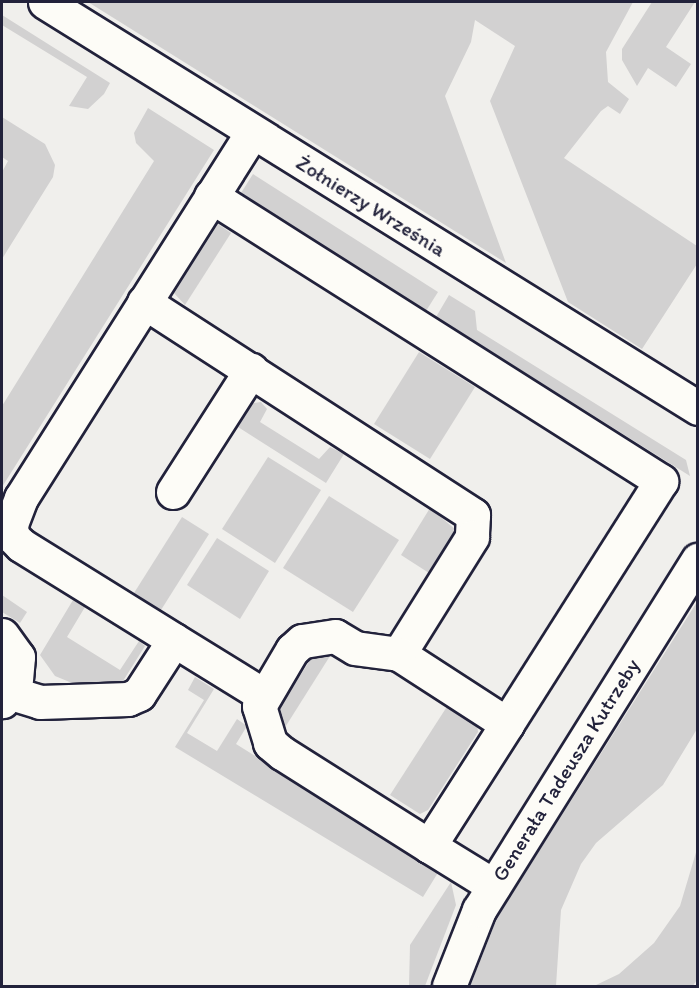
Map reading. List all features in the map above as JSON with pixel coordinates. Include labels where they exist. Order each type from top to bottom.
[{"type":"street","name":"Żołnierzy Września","points":[[45,2],[698,408]]},
{"type":"street","points":[[252,132],[21,498],[11,524],[12,536],[21,545],[263,695]]},
{"type":"street","points":[[211,196],[661,481],[429,846]]},
{"type":"street","points":[[144,302],[473,515],[472,537],[399,654]]},
{"type":"street","points":[[173,492],[251,370]]},
{"type":"street","name":"Generała Tadeusza Kutrzeby","points":[[449,987],[479,910],[698,560]]},
{"type":"street","points":[[2,635],[18,657],[6,697],[40,702],[128,699],[139,694],[174,640]]},
{"type":"street","points":[[494,886],[270,743],[261,721],[263,695],[292,650],[312,637],[335,636],[355,648],[399,654],[507,724]]},
{"type":"shaded area","points":[[88,2],[633,2],[606,52],[608,82],[629,99],[620,114],[608,106],[601,111],[564,158],[697,246],[697,264],[642,349],[568,302],[490,101],[515,46],[475,20],[471,42],[445,96],[506,263]]},
{"type":"shaded area","points":[[652,2],[695,2],[666,47],[691,64],[676,87],[648,68],[637,86],[622,60],[622,49]]},
{"type":"shaded area","points":[[2,15],[110,83],[104,94],[88,109],[69,106],[87,77],[2,25]]},
{"type":"shaded area","points":[[148,108],[214,150],[2,487],[2,406],[154,161],[136,143],[134,133]]},
{"type":"shaded area","points":[[2,117],[45,144],[55,165],[53,177],[2,259],[2,172],[8,161],[2,157]]},
{"type":"shaded area","points":[[253,174],[438,292],[426,311],[241,193]]},
{"type":"shaded area","points":[[218,224],[231,233],[185,305],[174,293]]},
{"type":"shaded area","points":[[449,295],[475,311],[477,330],[686,460],[690,476],[436,317]]},
{"type":"shaded area","points":[[419,352],[475,387],[430,459],[374,424]]},
{"type":"shaded area","points":[[261,402],[267,409],[260,422],[319,459],[330,447],[344,454],[326,483],[238,427],[253,403]]},
{"type":"shaded area","points":[[268,457],[321,490],[275,563],[222,529]]},
{"type":"shaded area","points":[[329,496],[399,540],[353,612],[283,568]]},
{"type":"shaded area","points":[[430,508],[456,530],[429,573],[401,555]]},
{"type":"shaded area","points":[[182,517],[209,534],[161,610],[134,593]]},
{"type":"shaded area","points":[[217,538],[269,571],[240,619],[187,585]]},
{"type":"shaded area","points":[[2,595],[27,612],[20,623],[2,612]]},
{"type":"shaded area","points":[[73,600],[85,607],[67,637],[120,670],[139,641],[145,646],[123,681],[72,683],[55,676],[40,655]]},
{"type":"shaded area","points":[[697,602],[697,729],[663,785],[596,843],[581,864],[561,910],[556,986],[470,986],[498,916]]},
{"type":"shaded area","points":[[321,651],[330,656],[284,729],[278,724],[278,710],[314,654]]},
{"type":"shaded area","points":[[195,677],[214,689],[187,733],[217,751],[237,719],[247,726],[236,744],[439,871],[423,897],[175,747],[204,700],[188,690]]},
{"type":"shaded area","points":[[448,705],[477,724],[478,732],[428,810],[420,814],[390,795]]},
{"type":"shaded area","points":[[697,849],[698,978],[693,986],[594,986],[619,974],[654,943],[680,906]]},
{"type":"shaded area","points":[[451,882],[456,905],[425,986],[409,986],[410,945]]}]
